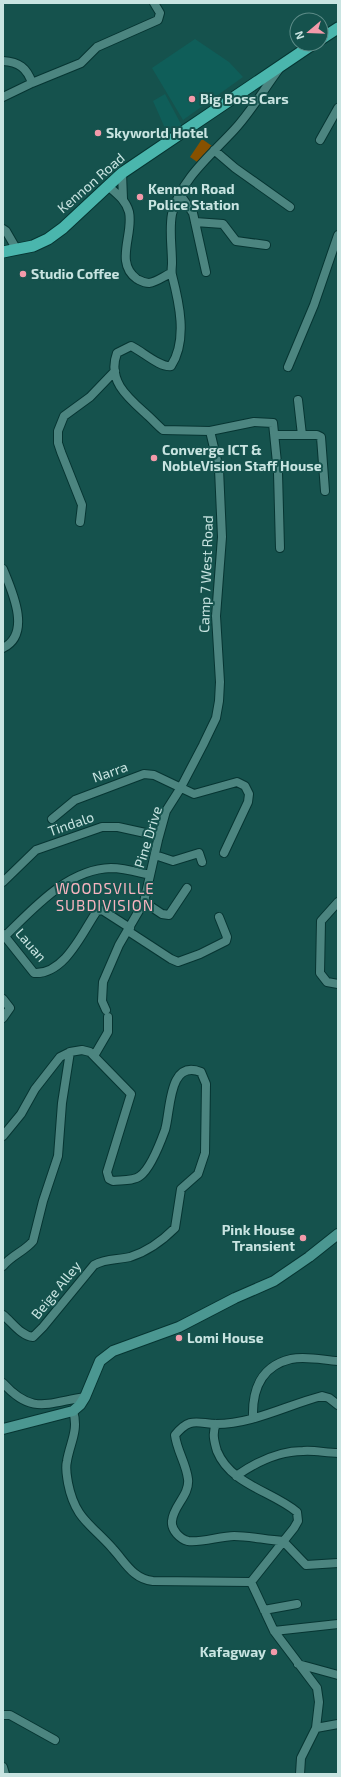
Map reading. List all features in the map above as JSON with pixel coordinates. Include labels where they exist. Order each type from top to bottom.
[{"type":"highway","points":[[329,34],[338,28]]},
{"type":"highway","name":"Kennon Road","points":[[3,252],[33,246],[53,236],[122,173],[300,52]]},
{"type":"main road","points":[[3,1429],[73,1411],[80,1406],[85,1397],[100,1361],[114,1351],[179,1327],[235,1298],[274,1281],[309,1257],[338,1234]]},
{"type":"street","points":[[3,97],[32,83],[81,63],[97,47],[158,20],[160,13],[154,3]]},
{"type":"street","points":[[3,61],[19,64],[23,67],[29,75],[32,83]]},
{"type":"street","points":[[280,548],[276,435],[273,423],[264,421],[210,431],[163,430],[125,396],[118,382],[114,361],[117,353],[131,346],[161,365],[171,366],[177,357],[179,340],[179,313],[176,287],[172,273],[172,216],[179,192],[214,150],[234,130],[283,63]]},
{"type":"street","points":[[320,140],[338,108]]},
{"type":"street","points":[[214,150],[235,168],[290,207]]},
{"type":"street","points":[[122,173],[123,199],[129,212],[130,225],[125,264],[129,272],[141,282],[149,283],[172,273]]},
{"type":"street","points":[[108,186],[123,199]]},
{"type":"street","points":[[179,192],[193,213],[206,272]]},
{"type":"street","points":[[195,222],[223,224],[236,240],[266,245]]},
{"type":"street","points":[[3,229],[6,231],[17,250]]},
{"type":"street","points":[[288,367],[314,305],[338,234]]},
{"type":"street","points":[[80,522],[82,505],[58,443],[58,431],[64,416],[90,397],[115,371]]},
{"type":"street","points":[[298,400],[302,435]]},
{"type":"street","name":"Camp 7 West Road","points":[[210,431],[219,470],[222,537],[216,616],[220,682],[219,702],[216,718]]},
{"type":"street","points":[[276,435],[317,435],[321,437],[325,490]]},
{"type":"street","points":[[3,569],[16,600],[18,616],[16,635],[11,644],[3,648]]},
{"type":"street","name":"Pine Drive","points":[[94,1056],[108,1032],[107,1014],[102,1001],[103,982],[119,945],[144,902],[154,855],[166,811],[180,789],[216,718]]},
{"type":"street","name":"Narra","points":[[52,819],[74,800],[110,785],[144,774],[154,775],[180,789],[194,794],[237,782],[245,786],[249,794],[248,802],[224,853]]},
{"type":"street","name":"Tindalo","points":[[3,882],[36,850],[102,827],[118,827],[159,836]]},
{"type":"street","points":[[154,855],[173,861],[199,853],[202,862]]},
{"type":"street","points":[[4,935],[37,905],[72,880],[93,871],[110,868],[126,869],[150,875]]},
{"type":"street","points":[[144,902],[162,914],[169,915],[187,888]]},
{"type":"street","points":[[338,902],[321,921],[320,973],[327,982],[338,984]]},
{"type":"street","name":"Lauan","points":[[4,935],[34,973],[39,973],[54,967],[73,950],[97,911],[102,910],[129,930]]},
{"type":"street","points":[[129,930],[178,962],[200,954],[226,941],[227,937],[219,917]]},
{"type":"street","points":[[3,999],[10,1008],[3,1018]]},
{"type":"street","points":[[3,1136],[21,1114],[35,1089],[58,1059],[70,1052],[82,1050],[90,1052],[94,1056]]},
{"type":"street","points":[[3,1266],[15,1254],[29,1246],[33,1241],[43,1201],[58,1156],[62,1103],[70,1052]]},
{"type":"street","name":"Beige Alley","points":[[3,1315],[20,1332],[27,1336],[33,1336],[43,1327],[94,1265],[101,1261],[130,1257],[159,1241],[175,1228],[181,1190],[198,1174],[205,1153],[206,1084],[201,1072],[193,1069],[177,1077],[170,1101],[165,1130],[147,1169],[136,1178],[113,1181],[109,1178],[107,1172],[131,1094],[94,1056]]},
{"type":"street","points":[[253,1418],[253,1400],[256,1389],[265,1373],[282,1362],[292,1359],[338,1361]]},
{"type":"street","points":[[3,1383],[14,1395],[27,1403],[43,1405],[85,1397]]},
{"type":"street","points":[[338,1405],[329,1398],[322,1396],[253,1418],[216,1424],[192,1421],[181,1427],[176,1435],[178,1452],[188,1480],[183,1498],[174,1513],[172,1522],[176,1532],[181,1538],[190,1541],[234,1536],[283,1541],[306,1565],[338,1563]]},
{"type":"street","points":[[73,1411],[76,1420],[75,1432],[66,1462],[66,1474],[75,1508],[82,1519],[111,1547],[133,1572],[144,1580],[152,1581],[251,1582]]},
{"type":"street","points":[[216,1424],[214,1430],[214,1442],[225,1465],[236,1476],[286,1504],[297,1512],[298,1521],[251,1582]]},
{"type":"street","points":[[236,1476],[254,1464],[282,1454],[303,1451],[338,1453]]},
{"type":"street","points":[[251,1582],[274,1631],[316,1688],[319,1702],[316,1728],[301,1758],[300,1774]]},
{"type":"street","points":[[264,1610],[297,1604]]},
{"type":"street","points":[[274,1631],[338,1624]]},
{"type":"street","points":[[298,1664],[338,1675]]},
{"type":"street","points":[[3,1715],[10,1715],[54,1740]]},
{"type":"street","points":[[316,1728],[338,1724]]},
{"type":"street","points":[[3,1767],[5,1774]]},
{"type":"shaded area","name":"Big Boss Cars","points":[[195,39],[229,62],[243,77],[183,120],[152,68]]},
{"type":"shaded area","points":[[165,94],[182,126],[168,135],[153,101]]},
{"type":"shaded area","points":[[202,139],[212,146],[200,164],[190,157]]},
{"type":"place","name":"Big Boss Cars","points":[[192,99]]},
{"type":"place","name":"Skyworld Hotel","points":[[98,133]]},
{"type":"place","name":"Kennon Road Police Station","points":[[140,197]]},
{"type":"place","name":"Studio Coffee","points":[[23,274]]},
{"type":"place","name":"Converge ICT & NobleVision Staff House","points":[[154,458]]},
{"type":"place","name":"Pink House Transient","points":[[303,1238]]},
{"type":"place","name":"Lomi House","points":[[179,1338]]},
{"type":"place","name":"Kafagway","points":[[274,1652]]},
{"type":"district","name":"WOODSVILLE SUBDIVISION","points":[[105,898]]}]
